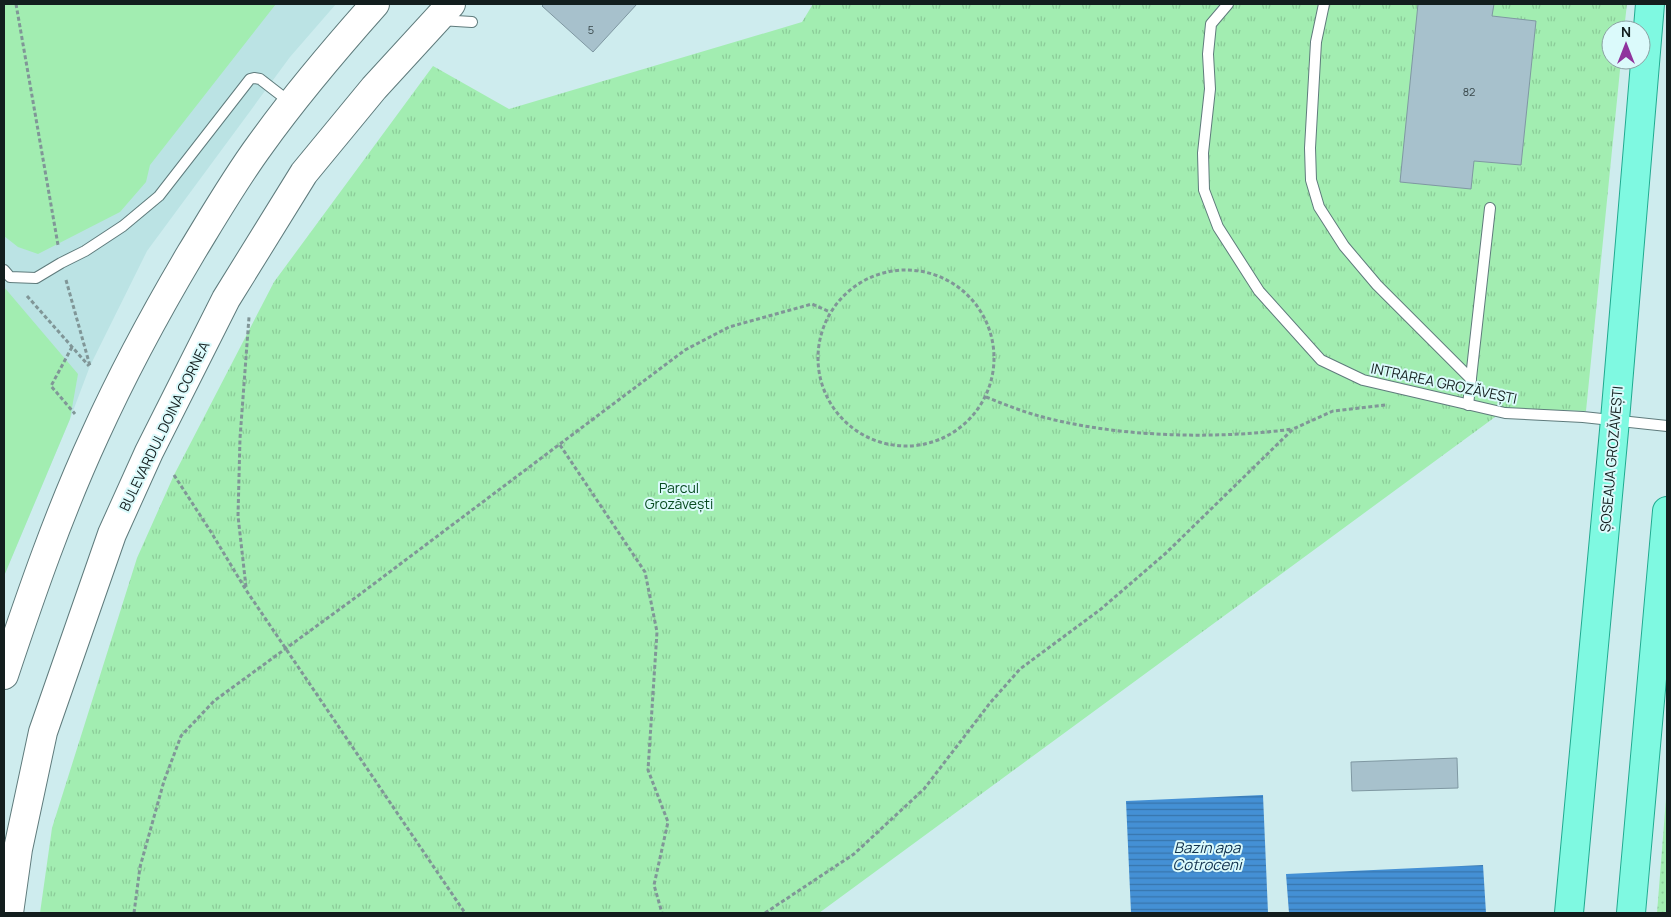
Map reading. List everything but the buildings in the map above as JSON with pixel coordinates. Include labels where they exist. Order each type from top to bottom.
[{"type":"main road","points":[[4,675],[25,611],[63,511],[94,437],[121,380],[176,280],[212,218],[258,146],[334,50],[375,4]]},
{"type":"main road","name":"ȘOSEAUA GROZĂVEȘTI","points":[[1569,913],[1615,420],[1650,4]]},
{"type":"main road","name":"BULEVARDUL DOINA CORNEA","points":[[9,913],[18,849],[43,732],[112,534],[149,452],[226,299],[304,173],[374,88],[444,12]]},
{"type":"main road","points":[[1631,913],[1667,511]]},
{"type":"lane","name":"INTRAREA GROZĂVEȘTI","points":[[1228,4],[1211,24],[1208,54],[1210,89],[1203,153],[1204,190],[1218,227],[1259,291],[1321,360],[1363,380],[1505,413],[1615,420],[1667,426]]},
{"type":"lane","points":[[1324,4],[1316,42],[1310,148],[1311,180],[1320,206],[1344,246],[1372,278],[1471,378]]},
{"type":"lane","points":[[444,12],[472,22]]},
{"type":"lane","points":[[7,273],[36,278],[85,251],[123,226],[159,196],[250,79],[260,79],[291,103]]},
{"type":"lane","points":[[1468,405],[1490,208]]},
{"type":"path","points":[[7,273],[90,366],[61,263],[16,4]]},
{"type":"path","points":[[906,269],[935,274],[962,289],[982,311],[993,338],[994,368],[986,397],[969,420],[946,436],[919,445],[890,444],[864,435],[841,418],[826,394],[818,366],[820,338],[830,312],[850,290],[876,274],[906,269]]},
{"type":"path","points":[[226,299],[250,317],[240,438],[238,516],[246,590]]},
{"type":"path","points":[[134,913],[140,867],[164,780],[181,736],[214,701],[686,350],[729,327],[812,304],[830,312]]},
{"type":"path","points":[[72,347],[51,386],[78,418]]},
{"type":"path","points":[[986,397],[1033,414],[1103,429],[1173,434],[1240,434],[1293,429],[1333,411],[1394,404],[1421,394]]},
{"type":"path","points":[[765,913],[854,854],[924,789],[990,703],[1020,670],[1101,608],[1166,553],[1293,429]]},
{"type":"path","points":[[560,445],[645,572],[657,632],[648,770],[668,822],[654,885],[662,913]]},
{"type":"path","points":[[174,475],[246,590],[465,913]]},
{"type":"shaded area","points":[[4,4],[336,4],[290,57],[147,251],[90,366],[70,419],[4,576]]},
{"type":"green space","points":[[4,4],[276,4],[150,165],[146,182],[120,212],[38,254],[18,247],[4,236]]},
{"type":"green space","name":"Parcul Grozăvești","points":[[813,4],[1627,4],[1625,20],[1601,20],[1601,70],[1620,70],[1586,411],[1506,409],[819,913],[40,913],[52,828],[137,558],[174,475],[274,282],[433,66],[509,109],[802,22]]},
{"type":"green space","points":[[4,287],[78,374],[70,419],[4,576]]},
{"type":"green space","points":[[1667,786],[1667,913],[1657,913]]},
{"type":"water","name":"Bazin apa Cotroceni","points":[[1263,795],[1268,913],[1131,913],[1126,801]]},
{"type":"water","points":[[1483,865],[1486,913],[1289,913],[1286,874]]}]
